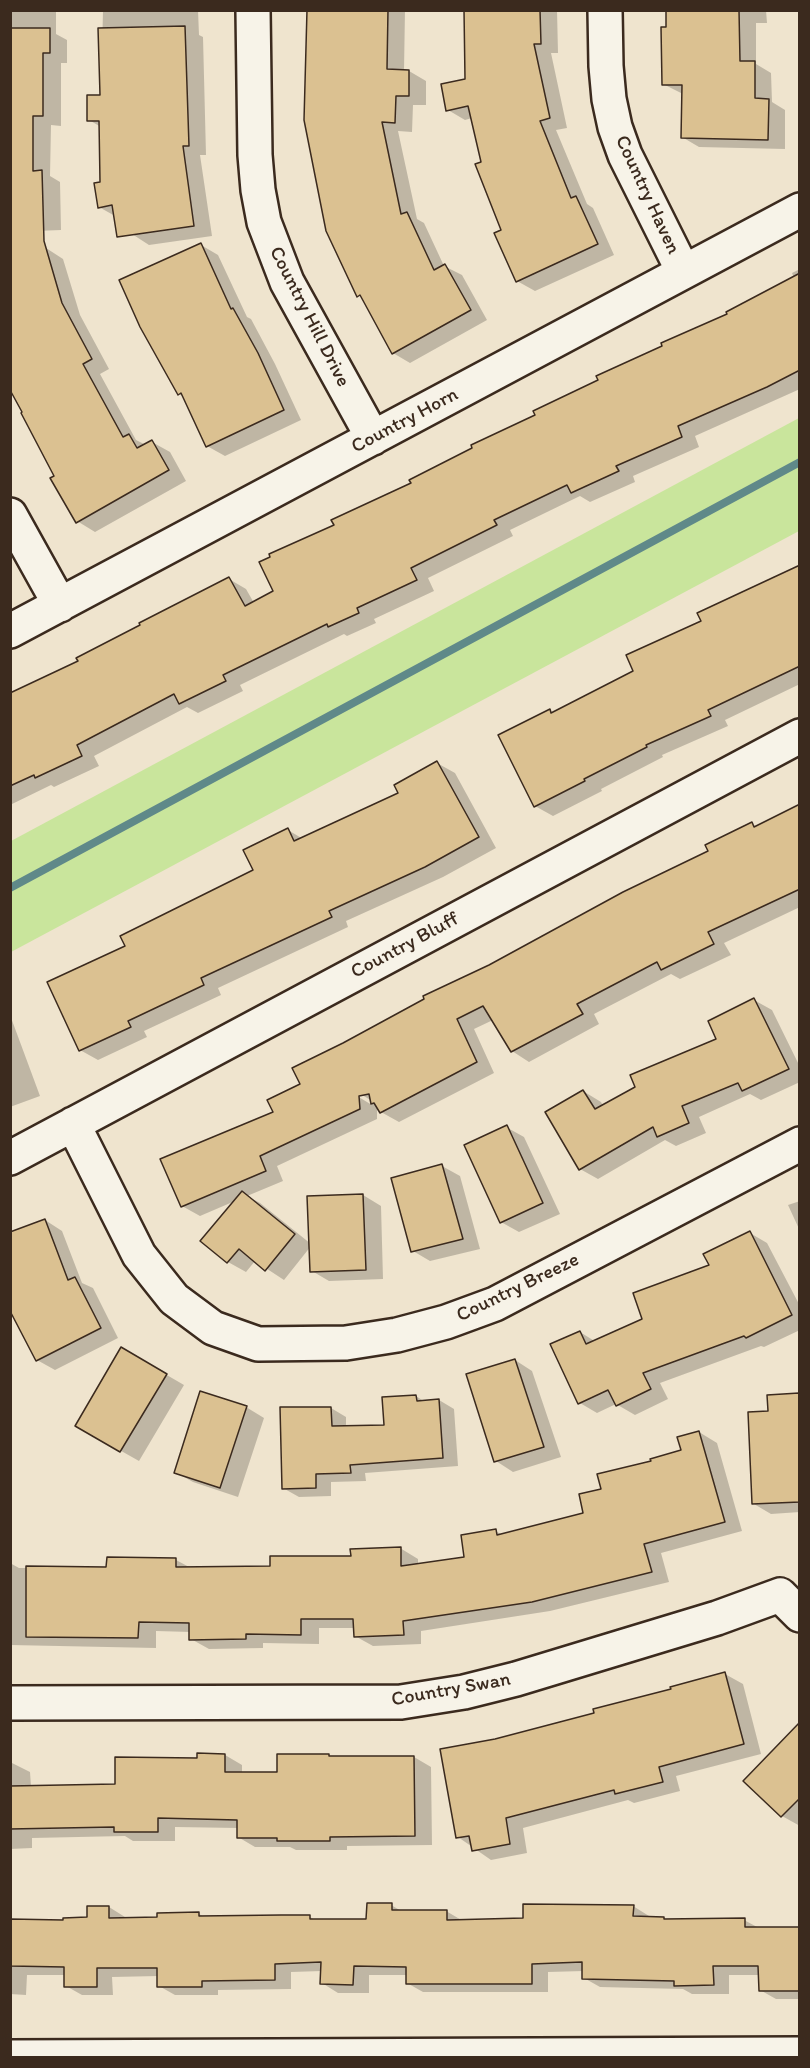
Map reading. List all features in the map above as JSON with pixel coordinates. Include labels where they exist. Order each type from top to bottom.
[{"type":"street","name":"Country Hill Drive","points":[[253,10],[255,155],[264,222],[287,282],[373,438]]},
{"type":"street","name":"Country Haven","points":[[605,10],[606,66],[609,99],[615,127],[625,155],[683,271]]},
{"type":"street","name":"Country Horn","points":[[10,631],[800,210]]},
{"type":"street","points":[[10,515],[60,605]]},
{"type":"street","name":"Country Bluff","points":[[10,1158],[800,736]]},
{"type":"street","name":"Country Breeze","points":[[73,1124],[139,1255],[174,1299],[213,1328],[258,1344],[346,1343],[397,1335],[446,1322],[495,1304],[800,1144]]},
{"type":"street","name":"Country Swan","points":[[10,1703],[401,1702],[464,1692],[516,1679],[717,1618],[780,1595],[800,1615]]},
{"type":"street","points":[[10,2057],[800,2054]]},
{"type":"green space","points":[[799,418],[799,531],[11,952],[11,841]]},
{"type":"building","points":[[307,10],[388,10],[387,69],[409,70],[409,96],[396,96],[395,123],[382,122],[401,214],[407,212],[434,270],[445,264],[471,310],[392,354],[360,295],[357,297],[326,231],[304,120]]},
{"type":"building","points":[[464,10],[540,10],[541,44],[534,44],[550,118],[540,121],[571,198],[576,196],[598,244],[516,282],[494,233],[501,230],[475,164],[481,162],[468,106],[446,111],[441,84],[465,79]]},
{"type":"building","points":[[666,10],[739,10],[740,61],[755,61],[755,98],[769,99],[768,140],[681,138],[682,85],[662,85],[661,27],[666,27]]},
{"type":"building","points":[[185,26],[189,146],[183,146],[194,226],[117,237],[112,205],[98,208],[94,183],[100,182],[99,121],[87,121],[87,95],[100,95],[98,28]]},
{"type":"building","points":[[10,28],[50,28],[50,53],[43,53],[43,116],[33,116],[33,171],[42,170],[44,241],[62,303],[92,359],[83,364],[123,437],[129,434],[137,448],[152,440],[169,470],[76,523],[50,478],[54,476],[10,390]]},
{"type":"building","points":[[201,243],[231,309],[233,308],[258,353],[284,410],[206,447],[181,393],[178,395],[140,327],[119,280]]},
{"type":"building","points":[[800,273],[800,370],[678,426],[682,437],[616,466],[619,471],[571,493],[567,485],[494,520],[497,525],[411,568],[417,580],[357,608],[359,613],[328,627],[327,624],[223,675],[226,681],[179,704],[174,694],[77,745],[82,756],[35,778],[34,775],[10,786],[10,693],[78,661],[76,658],[229,577],[245,606],[273,591],[259,562],[270,557],[269,554],[334,525],[331,520],[411,483],[409,480],[472,448],[471,445],[535,415],[533,411],[598,380],[596,376],[662,346],[661,343],[727,314],[726,312]]},
{"type":"building","points":[[800,565],[800,666],[708,710],[711,716],[646,745],[647,747],[534,807],[498,735],[550,709],[551,713],[633,671],[626,655],[701,621],[697,613]]},
{"type":"building","points":[[437,761],[479,837],[425,867],[329,911],[332,917],[201,978],[204,985],[128,1021],[131,1027],[79,1051],[47,982],[125,946],[120,936],[253,870],[243,850],[288,828],[294,841],[398,793],[394,785]]},
{"type":"building","points":[[800,804],[800,889],[708,932],[714,944],[661,970],[657,962],[577,1004],[583,1014],[511,1052],[483,1006],[457,1019],[477,1062],[380,1113],[374,1103],[371,1104],[369,1094],[359,1096],[360,1109],[260,1156],[266,1171],[181,1207],[160,1159],[273,1112],[267,1100],[300,1084],[292,1068],[424,999],[423,996],[489,965],[623,892],[708,851],[705,845],[752,822],[754,827]]},
{"type":"building","points":[[754,998],[789,1069],[742,1091],[738,1083],[682,1106],[689,1123],[657,1137],[653,1127],[579,1170],[545,1112],[583,1090],[595,1109],[635,1087],[630,1075],[716,1039],[708,1021]]},
{"type":"building","points":[[507,1125],[543,1203],[500,1223],[464,1145]]},
{"type":"building","points":[[442,1164],[463,1239],[411,1252],[391,1178]]},
{"type":"building","points":[[242,1191],[295,1234],[265,1271],[239,1249],[227,1263],[200,1241]]},
{"type":"building","points":[[363,1194],[366,1270],[310,1272],[307,1196]]},
{"type":"building","points":[[45,1219],[68,1280],[75,1277],[101,1328],[36,1361],[10,1311],[10,1232]]},
{"type":"building","points":[[750,1231],[792,1315],[746,1338],[744,1336],[643,1373],[651,1389],[616,1406],[608,1390],[578,1404],[550,1344],[580,1331],[586,1344],[642,1319],[633,1293],[709,1265],[703,1254]]},
{"type":"building","points":[[121,1347],[167,1374],[120,1452],[75,1426]]},
{"type":"building","points":[[515,1359],[544,1447],[494,1462],[466,1374]]},
{"type":"building","points":[[200,1391],[247,1406],[220,1488],[174,1473]]},
{"type":"building","points":[[799,1393],[800,1502],[752,1504],[748,1412],[768,1411],[767,1395]]},
{"type":"building","points":[[416,1395],[417,1401],[439,1399],[443,1458],[350,1465],[351,1473],[316,1474],[316,1488],[282,1489],[280,1407],[331,1407],[332,1426],[384,1425],[382,1397]]},
{"type":"building","points":[[699,1431],[725,1522],[644,1544],[652,1572],[532,1602],[403,1621],[404,1635],[354,1637],[353,1619],[301,1619],[301,1635],[246,1634],[246,1639],[189,1640],[189,1623],[139,1622],[138,1638],[26,1637],[26,1566],[106,1567],[107,1557],[176,1558],[176,1567],[270,1566],[270,1556],[351,1556],[350,1549],[401,1547],[401,1566],[464,1557],[461,1535],[496,1529],[497,1535],[583,1513],[579,1494],[601,1489],[597,1474],[651,1461],[650,1459],[681,1450],[677,1437]]},
{"type":"building","points":[[725,1672],[744,1744],[659,1767],[663,1782],[615,1794],[614,1790],[506,1818],[510,1844],[472,1851],[469,1836],[456,1838],[440,1749],[495,1739],[594,1713],[593,1709]]},
{"type":"building","points":[[800,1722],[800,1798],[781,1817],[743,1781]]},
{"type":"building","points":[[197,1753],[225,1754],[225,1772],[277,1772],[277,1754],[414,1756],[415,1836],[330,1837],[330,1841],[277,1841],[277,1838],[237,1838],[237,1820],[158,1818],[158,1832],[114,1832],[114,1827],[10,1829],[10,1786],[115,1784],[115,1757],[197,1758]]},
{"type":"building","points":[[367,1903],[392,1903],[392,1910],[447,1910],[447,1920],[523,1918],[523,1904],[634,1905],[633,1916],[664,1917],[664,1919],[745,1918],[745,1927],[799,1927],[799,1991],[759,1991],[758,1966],[713,1966],[714,1985],[674,1986],[674,1981],[582,1979],[582,1962],[532,1964],[532,1984],[406,1984],[406,1967],[354,1966],[353,1985],[320,1984],[321,1962],[275,1964],[275,1980],[202,1981],[202,1987],[157,1987],[157,1968],[97,1968],[97,1987],[64,1987],[64,1967],[10,1966],[10,1919],[63,1920],[63,1918],[87,1917],[87,1906],[109,1906],[109,1918],[157,1917],[157,1913],[199,1912],[199,1916],[310,1915],[310,1919],[366,1919]]},
{"type":"waterway","points":[[10,888],[800,462]]}]
